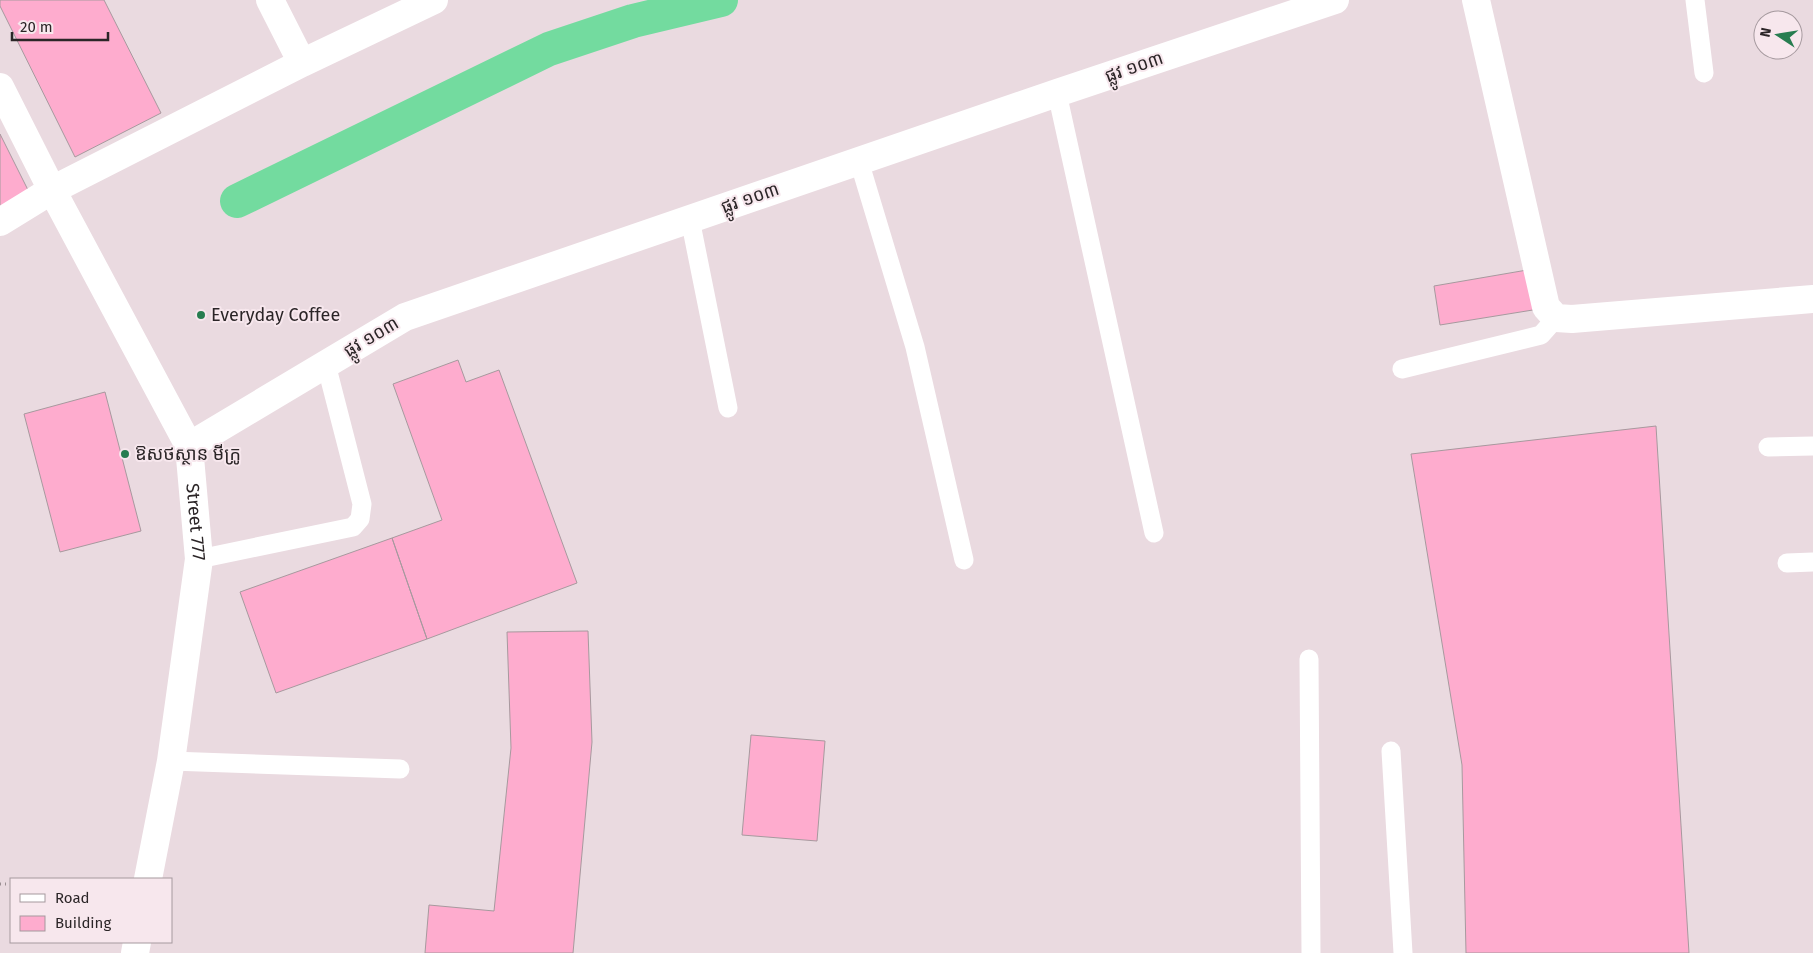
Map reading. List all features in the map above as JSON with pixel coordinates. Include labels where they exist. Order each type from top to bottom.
[{"type":"street","points":[[270,0],[302,63]]},
{"type":"street","points":[[0,222],[52,190],[302,63],[434,0]]},
{"type":"street","name":"ផ្លូវ ១០៣","points":[[189,446],[406,317],[1057,93],[1335,0]]},
{"type":"street","points":[[1476,0],[1546,307],[1556,318],[1572,319],[1813,299]]},
{"type":"street","name":"Street 777","points":[[0,87],[52,190],[189,446],[199,560],[171,761],[148,878]]},
{"type":"lane","points":[[1695,0],[1704,73]]},
{"type":"lane","points":[[1057,93],[1154,533]]},
{"type":"lane","points":[[859,161],[915,347],[964,560]]},
{"type":"lane","points":[[690,219],[728,408]]},
{"type":"lane","points":[[1402,369],[1541,335],[1556,318]]},
{"type":"lane","points":[[199,560],[353,527],[360,519],[362,504],[326,364]]},
{"type":"lane","points":[[1768,447],[1813,446]]},
{"type":"lane","points":[[1787,563],[1813,562]]},
{"type":"lane","points":[[1310,659],[1311,953]]},
{"type":"lane","points":[[1391,751],[1403,953]]},
{"type":"lane","points":[[171,761],[400,769]]},
{"type":"building","points":[[0,0],[104,0],[161,113],[75,157],[0,6]]},
{"type":"building","points":[[0,134],[33,200],[0,217]]},
{"type":"building","points":[[1533,269],[1539,309],[1440,325],[1434,286]]},
{"type":"building","points":[[458,360],[466,382],[499,370],[577,583],[427,639],[392,538],[442,520],[393,384]]},
{"type":"building","points":[[105,392],[141,531],[60,552],[24,414]]},
{"type":"building","points":[[1656,426],[1689,953],[1466,953],[1462,765],[1411,454]]},
{"type":"building","points":[[392,538],[427,639],[276,693],[240,592]]},
{"type":"building","points":[[588,631],[592,742],[573,953],[425,953],[429,905],[494,911],[511,748],[507,632]]},
{"type":"building","points":[[751,735],[825,741],[817,841],[742,835]]},
{"type":"waterway","points":[[237,201],[549,49],[633,21],[721,0]]},
{"type":"place","name":"Everyday Coffee","points":[[201,315]]},
{"type":"place","name":"ឱសថស្ថាន មីក្រូ","points":[[125,454]]}]
